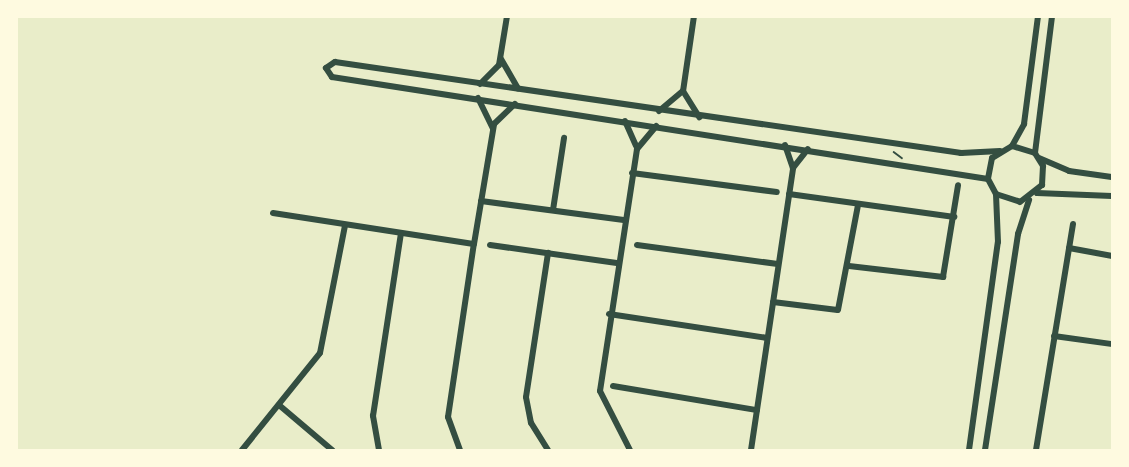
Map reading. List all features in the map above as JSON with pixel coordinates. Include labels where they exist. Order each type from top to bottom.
[{"type":"street","points":[[507,16],[501,59],[508,80],[520,90]]},
{"type":"street","points":[[693,16],[683,91],[699,117]]},
{"type":"street","points":[[988,179],[902,162],[332,77],[326,68],[335,62],[895,145],[961,153],[1000,151],[1012,146],[1024,124],[1038,16]]},
{"type":"street","points":[[985,450],[1018,234],[1029,200],[1037,193],[1044,176],[1037,156],[1052,16]]},
{"type":"street","points":[[480,84],[501,59]]},
{"type":"street","points":[[658,111],[683,91]]},
{"type":"street","points":[[477,98],[493,129]]},
{"type":"street","points":[[460,450],[448,417],[474,244],[493,129],[500,113],[515,103]]},
{"type":"street","points":[[625,121],[637,149]]},
{"type":"street","points":[[621,450],[629,448],[600,392],[609,314],[637,149],[656,126]]},
{"type":"street","points":[[553,210],[564,138]]},
{"type":"street","points":[[751,450],[793,168],[785,146]]},
{"type":"street","points":[[1012,146],[1069,171],[1113,177]]},
{"type":"street","points":[[793,168],[808,149]]},
{"type":"street","points":[[988,179],[1000,151]]},
{"type":"street","points":[[632,173],[777,192]]},
{"type":"street","points":[[969,450],[998,243],[996,194],[988,179]]},
{"type":"street","points":[[849,266],[943,277],[958,185]]},
{"type":"street","points":[[1037,193],[1113,196]]},
{"type":"street","points":[[789,194],[954,217]]},
{"type":"street","points":[[996,194],[1011,202],[1029,200]]},
{"type":"street","points":[[481,201],[624,220]]},
{"type":"street","points":[[773,302],[838,310],[849,266],[858,205]]},
{"type":"street","points":[[273,213],[474,244]]},
{"type":"street","points":[[1036,450],[1073,224]]},
{"type":"street","points":[[242,450],[279,405],[328,334],[345,225]]},
{"type":"street","points":[[379,450],[373,416],[401,233]]},
{"type":"street","points":[[490,244],[617,262]]},
{"type":"street","points":[[637,245],[778,264]]},
{"type":"street","points":[[1069,248],[1113,256]]},
{"type":"street","points":[[548,253],[526,397],[531,423],[548,450]]},
{"type":"street","points":[[609,314],[767,338]]},
{"type":"street","points":[[1054,336],[1113,344]]},
{"type":"street","points":[[613,386],[757,410]]},
{"type":"street","points":[[279,405],[332,450]]},
{"type":"path","points":[[895,145],[902,162]]}]
